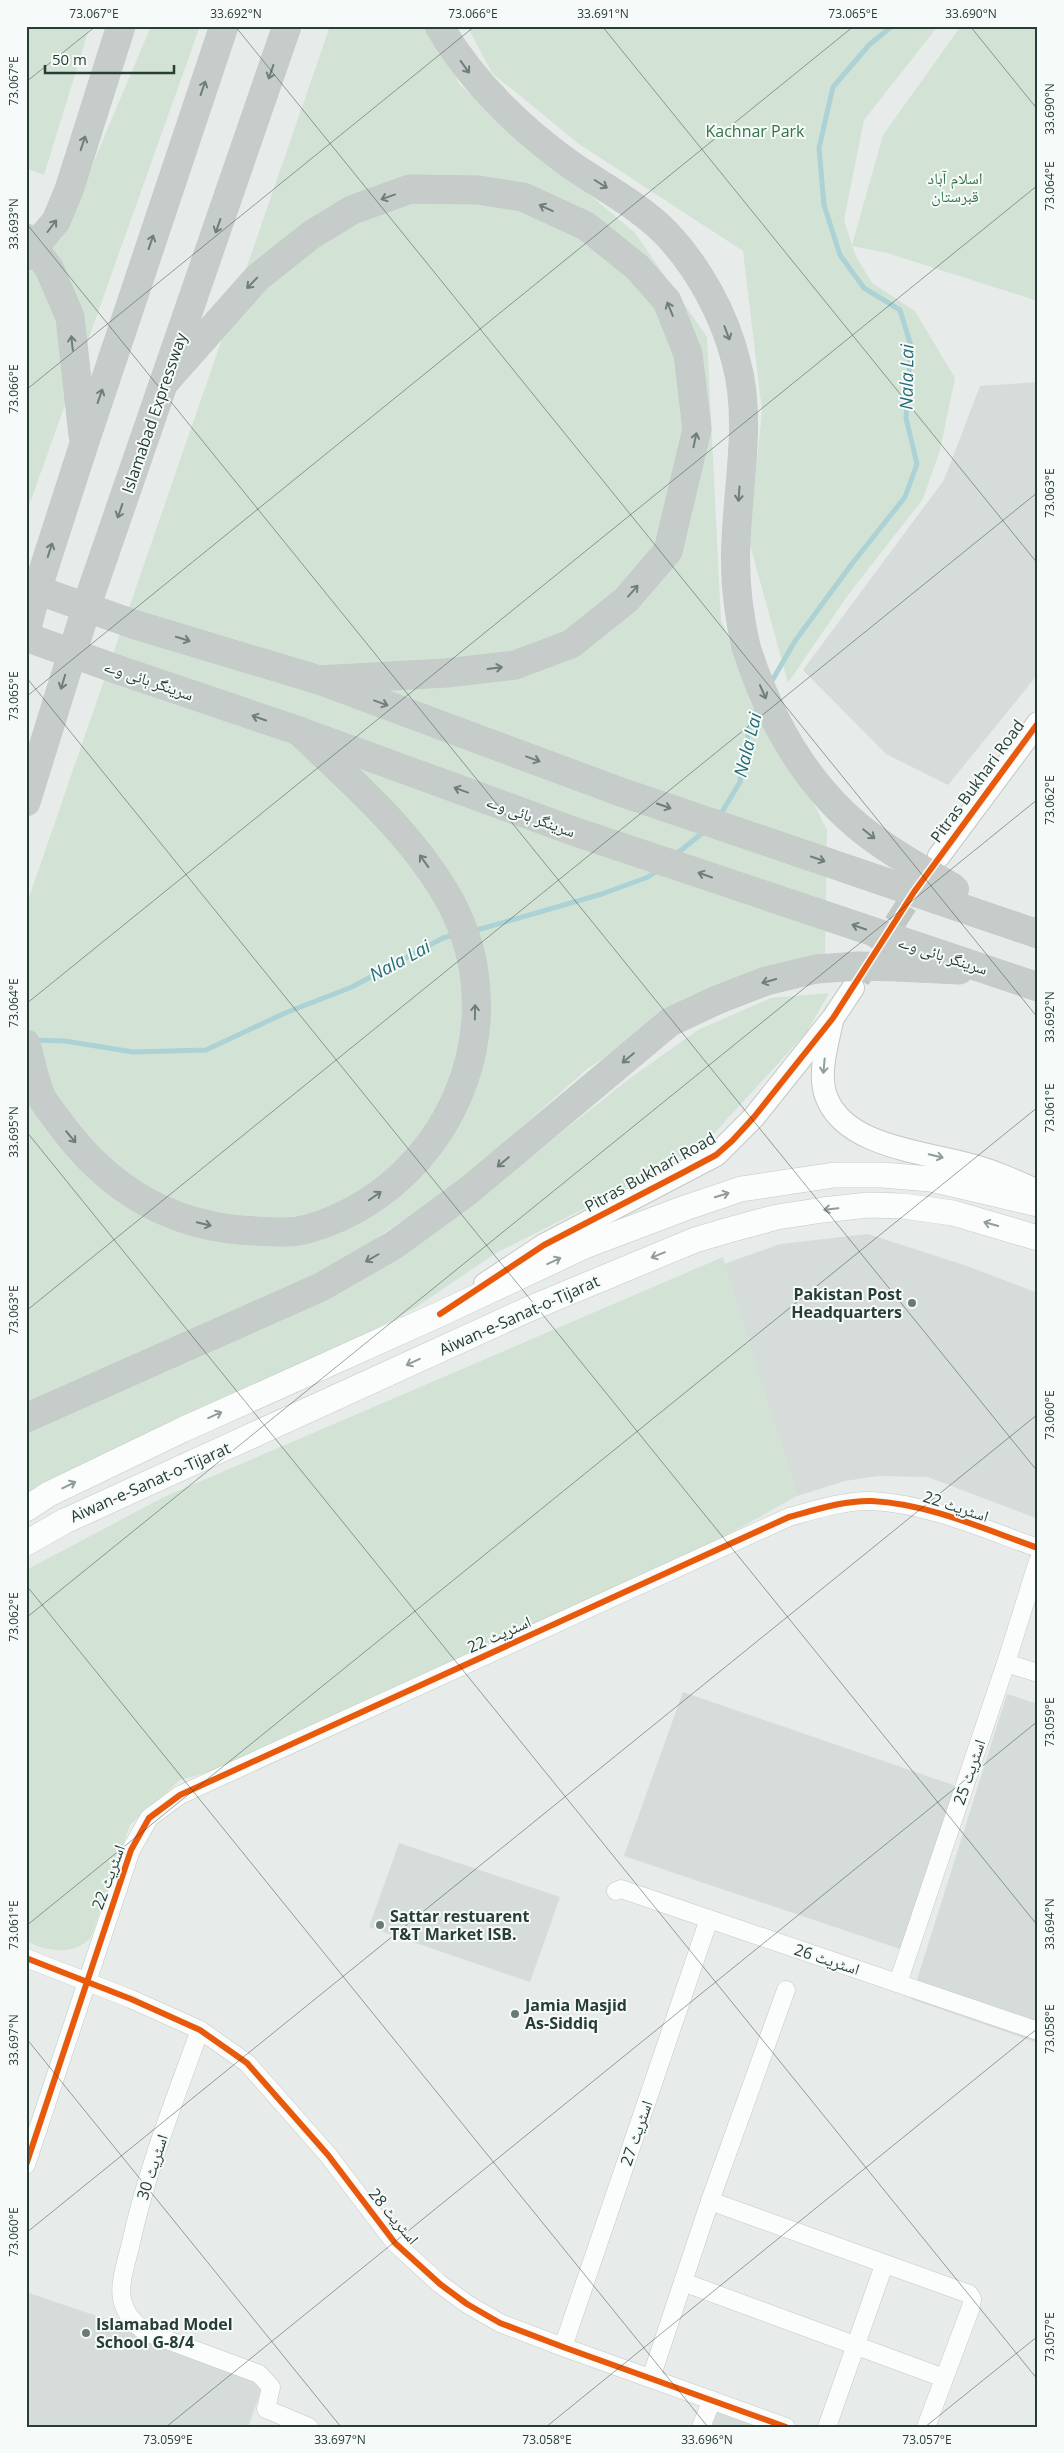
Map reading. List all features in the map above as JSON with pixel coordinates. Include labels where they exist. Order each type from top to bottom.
[{"type":"highway","points":[[26,257],[56,221],[69,190],[121,26]]},
{"type":"highway","points":[[26,631],[36,593],[84,444],[224,26]]},
{"type":"highway","name":"Islamabad Expressway","points":[[26,802],[91,593],[287,26]]},
{"type":"highway","points":[[439,26],[471,76],[515,119],[572,165],[612,190],[665,233],[704,284],[715,306],[736,361],[741,386],[743,425],[736,543],[736,582],[739,616],[755,676],[786,742],[806,773],[824,794],[851,820],[946,894]]},
{"type":"highway","points":[[164,383],[257,278],[312,235],[352,210],[410,189],[478,190],[523,197],[586,226],[637,267],[667,301],[688,354],[697,429],[685,488],[668,551],[626,600],[571,644],[515,665],[446,674],[319,680]]},
{"type":"highway","points":[[26,238],[49,268],[70,317],[84,444]]},
{"type":"highway","points":[[26,586],[136,625],[319,680],[618,791],[946,894],[1010,925],[1038,934]]},
{"type":"highway","name":"سرینگر ہائی وے","points":[[26,637],[299,731],[573,831],[1038,987]]},
{"type":"highway","points":[[26,1044],[42,1098],[84,1153],[130,1194],[178,1218],[231,1230],[286,1233],[308,1229],[341,1218],[375,1197],[401,1176],[436,1138],[451,1113],[471,1061],[475,1036],[475,983],[462,929],[450,902],[434,875],[402,834],[299,731]]},
{"type":"highway","points":[[26,1418],[321,1287],[394,1245],[468,1191],[670,1022],[717,1000],[766,982],[816,969],[859,966],[993,972]]},
{"type":"main road","name":"Aiwan-e-Sanat-o-Tijarat","points":[[26,1509],[49,1494],[182,1430],[587,1246],[740,1189],[834,1175],[882,1175],[931,1179],[1038,1204]]},
{"type":"main road","name":"Aiwan-e-Sanat-o-Tijarat","points":[[26,1543],[64,1521],[530,1309],[695,1240],[777,1216],[868,1205],[917,1207],[953,1213],[1038,1238]]},
{"type":"main road","points":[[685,1208],[695,1240]]},
{"type":"street","name":"Pitras Bukhari Road","points":[[939,856],[1038,723]]},
{"type":"street","name":"Pitras Bukhari Road","points":[[440,1314],[544,1245],[716,1155],[754,1117],[833,1018],[853,988]]},
{"type":"street","points":[[833,1018],[823,1078],[825,1094],[833,1111],[844,1123],[859,1133],[890,1145],[971,1165],[1006,1176],[1038,1191]]},
{"type":"street","name":"اسٹریٹ 22","points":[[26,2165],[131,1850],[149,1818],[180,1795],[789,1517],[828,1506],[870,1501],[920,1507],[1038,1548]]},
{"type":"street","name":"اسٹریٹ 25","points":[[898,1983],[1006,1662],[1038,1560]]},
{"type":"street","points":[[1006,1662],[1038,1674]]},
{"type":"street","name":"اسٹریٹ 26","points":[[616,1891],[621,1889],[1038,2031]]},
{"type":"street","name":"اسٹریٹ 27","points":[[563,2348],[709,1919]]},
{"type":"street","name":"اسٹریٹ 28","points":[[26,1958],[86,1981],[200,2030],[247,2063],[328,2155],[395,2243],[440,2284],[467,2304],[500,2323],[563,2348],[786,2427]]},
{"type":"street","points":[[651,2378],[710,2201],[786,1990]]},
{"type":"street","name":"اسٹریٹ 30","points":[[200,2030],[138,2207],[122,2282],[124,2309],[133,2323],[146,2332],[259,2374],[271,2387],[266,2409],[309,2427]]},
{"type":"street","points":[[710,2201],[969,2294],[972,2299],[971,2306],[926,2427]]},
{"type":"street","points":[[827,2427],[884,2264]]},
{"type":"street","points":[[683,2282],[944,2378]]},
{"type":"street","points":[[701,2427],[712,2400]]},
{"type":"shaded area","points":[[1038,382],[1038,674],[948,785],[886,754],[803,670],[944,480],[980,386]]},
{"type":"shaded area","points":[[868,1234],[967,1266],[1038,1293],[1038,1519],[928,1477],[878,1476],[845,1481],[797,1496],[724,1264],[780,1244]]},
{"type":"shaded area","points":[[683,1692],[959,1787],[906,1951],[624,1856]]},
{"type":"shaded area","points":[[1007,1694],[1038,1704],[1038,2043],[911,1999]]},
{"type":"shaded area","points":[[399,1843],[560,1897],[530,1982],[369,1927]]},
{"type":"shaded area","name":"Islamabad Model School G-8/4","points":[[26,2292],[267,2374],[248,2427],[26,2427]]},
{"type":"shaded area","points":[[709,2396],[795,2427],[699,2427]]},
{"type":"green space","points":[[26,26],[90,26],[44,175],[26,168]]},
{"type":"green space","points":[[151,26],[200,26],[26,514],[26,276],[62,237]]},
{"type":"green space","points":[[330,26],[434,26],[459,84],[635,233],[707,337],[721,621],[827,830],[825,956],[707,990],[587,1069],[469,1174],[341,1263],[26,1404],[26,906]]},
{"type":"green space","name":"Kachnar Park","points":[[467,26],[938,26],[864,120],[844,220],[852,245],[883,135],[961,26],[1038,26],[1038,301],[887,253],[852,246],[872,283],[915,311],[955,378],[940,450],[923,499],[848,595],[788,683],[749,541],[762,411],[743,251],[579,144],[492,73]]},
{"type":"green space","points":[[829,993],[806,1033],[707,1141],[619,1191],[496,1253],[415,1308],[267,1386],[26,1500],[26,1433],[191,1361],[436,1232],[629,1079],[698,1030],[771,998]]},
{"type":"green space","points":[[723,1257],[797,1496],[709,1545],[261,1758],[180,1780],[130,1825],[91,1937],[84,1943],[68,1950],[51,1949],[26,1941],[26,1572],[30,1568],[164,1497]]},
{"type":"waterway","name":"Nala Lai","points":[[769,686],[795,641],[851,565],[905,497],[917,464],[906,418],[911,346],[900,310],[864,288],[840,255],[824,205],[819,148],[833,87],[869,45],[892,26]]},
{"type":"waterway","name":"Nala Lai","points":[[719,817],[740,782],[749,730],[758,706]]},
{"type":"waterway","name":"Nala Lai","points":[[674,856],[706,830]]},
{"type":"waterway","name":"Nala Lai","points":[[470,932],[602,894],[648,877],[658,870]]},
{"type":"waterway","name":"Nala Lai","points":[[34,1040],[65,1041],[133,1052],[206,1050],[285,1013],[352,987],[443,938],[454,935]]},
{"type":"tunnel","points":[[859,979],[923,879]]},
{"type":"cycle path","points":[[440,1314],[544,1245],[716,1155],[732,1141],[754,1117],[833,1018],[914,892],[1038,723]]},
{"type":"cycle path","points":[[26,2165],[131,1850],[149,1818],[180,1795],[789,1517],[851,1502],[893,1503],[956,1518],[1038,1548]]},
{"type":"cycle path","points":[[26,1958],[131,1999],[200,2030],[247,2063],[328,2155],[395,2243],[440,2284],[467,2304],[500,2323],[786,2427]]},
{"type":"place","name":"Pakistan Post Headquarters","points":[[912,1303]]},
{"type":"place","name":"Sattar restuarent T&T Market ISB.","points":[[380,1925]]},
{"type":"place","name":"Jamia Masjid As-Siddiq","points":[[515,2014]]},
{"type":"place","name":"Islamabad Model School G-8/4","points":[[86,2333]]},
{"type":"park label","name":"اسلام آباد قبرستان","points":[[955,187]]}]
